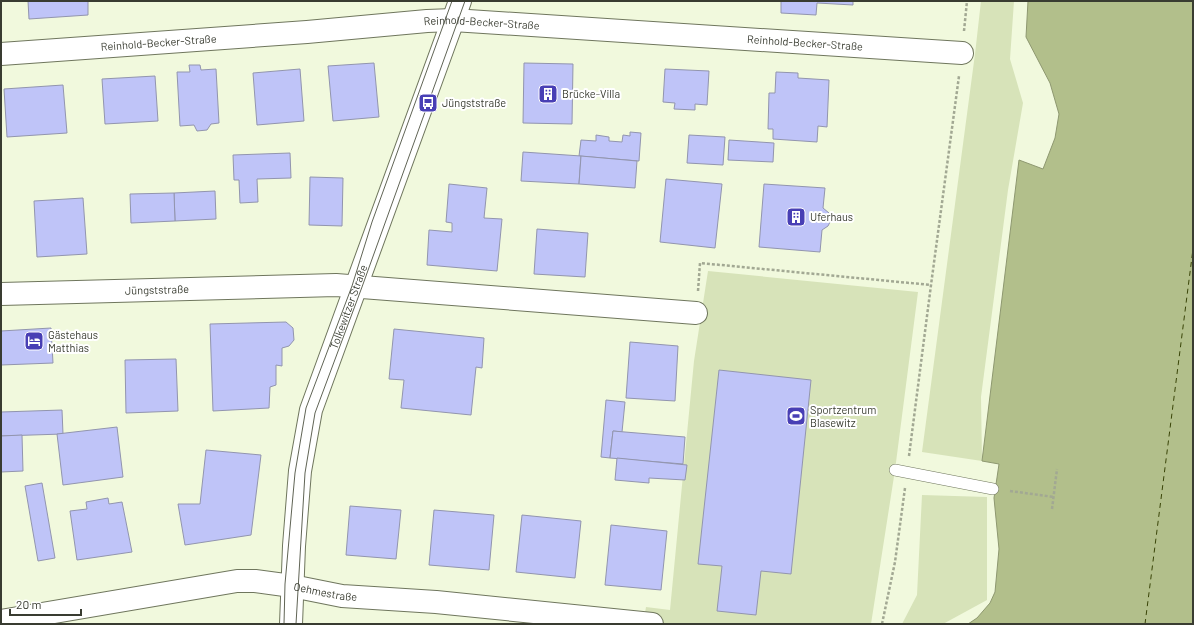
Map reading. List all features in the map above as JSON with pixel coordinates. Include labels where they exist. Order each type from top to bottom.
[{"type":"street","name":"Reinhold-Becker-Straße","points":[[1,54],[307,32],[427,21],[457,10],[962,53]]},
{"type":"street","name":"Tolkewitzer Straße","points":[[291,624],[292,586],[300,471],[311,410],[457,10]]},
{"type":"street","name":"Jüngststraße","points":[[1,294],[336,285],[696,313]]},
{"type":"street","name":"Oehmestraße","points":[[1,621],[236,581],[255,581],[292,586],[342,596],[436,602],[652,624]]},
{"type":"lane","points":[[895,470],[993,489]]},
{"type":"path","points":[[882,624],[895,562],[968,1]]},
{"type":"path","points":[[696,313],[700,263],[931,285]]},
{"type":"path","points":[[1052,509],[1057,469]]},
{"type":"path","points":[[993,489],[1054,497]]},
{"type":"shaded area","points":[[981,1],[1014,1],[1010,59],[1023,103],[1008,190],[981,397],[982,461],[922,452]]},
{"type":"shaded area","points":[[1028,1],[1193,1],[1193,624],[968,624],[977,618],[990,603],[995,592],[999,549],[994,498],[999,464],[982,461],[1019,160],[1043,169],[1055,138],[1059,114],[1050,83],[1026,37]]},
{"type":"shaded area","name":"Sportzentrum Blasewitz","points":[[708,271],[918,292],[895,470],[871,624],[643,624],[646,607],[670,610],[694,361]]},
{"type":"shaded area","points":[[922,495],[987,497],[987,600],[943,624],[902,624],[917,595]]},
{"type":"building","points":[[28,1],[88,1],[88,15],[29,19]]},
{"type":"building","points":[[781,1],[853,1],[853,5],[817,3],[816,15],[781,13]]},
{"type":"building","points":[[374,63],[379,117],[333,121],[328,66]]},
{"type":"building","name":"Brücke-Villa","points":[[524,63],[573,64],[572,124],[523,123]]},
{"type":"building","points":[[189,65],[200,65],[201,70],[216,69],[219,123],[211,124],[207,130],[197,131],[194,125],[180,126],[177,72],[190,72]]},
{"type":"building","points":[[300,69],[304,121],[257,125],[253,73]]},
{"type":"building","points":[[665,69],[709,71],[707,105],[695,104],[695,110],[674,109],[675,103],[663,102]]},
{"type":"building","points":[[776,72],[798,73],[798,78],[829,80],[827,127],[818,126],[817,142],[773,139],[773,129],[768,129],[769,93],[775,93]]},
{"type":"building","points":[[155,76],[158,121],[105,124],[102,79]]},
{"type":"building","points":[[63,85],[67,133],[7,137],[4,89]]},
{"type":"building","points":[[630,132],[641,133],[639,161],[579,156],[581,140],[596,141],[596,135],[609,137],[609,141],[622,142],[623,135],[630,136]]},
{"type":"building","points":[[689,135],[725,137],[723,165],[687,163]]},
{"type":"building","points":[[729,140],[774,143],[773,162],[728,160]]},
{"type":"building","points":[[523,152],[581,156],[579,184],[521,181]]},
{"type":"building","points":[[290,153],[291,178],[257,179],[258,202],[240,203],[239,180],[234,180],[233,155]]},
{"type":"building","points":[[581,156],[637,161],[635,188],[579,184]]},
{"type":"building","points":[[310,177],[343,178],[342,226],[309,225]]},
{"type":"building","points":[[666,179],[722,184],[715,248],[660,242]]},
{"type":"building","points":[[449,184],[487,188],[484,218],[502,219],[497,271],[427,265],[429,230],[452,232],[452,223],[446,222]]},
{"type":"building","name":"Uferhaus","points":[[764,184],[825,188],[823,208],[829,213],[831,220],[828,226],[822,230],[820,252],[759,247]]},
{"type":"building","points":[[215,191],[216,219],[175,221],[174,193]]},
{"type":"building","points":[[174,193],[175,221],[131,223],[130,194]]},
{"type":"building","points":[[83,198],[87,254],[37,257],[34,201]]},
{"type":"building","points":[[537,229],[588,233],[585,277],[534,274]]},
{"type":"building","points":[[286,322],[293,328],[294,340],[289,346],[282,348],[282,366],[276,365],[276,385],[270,387],[269,408],[213,411],[210,324]]},
{"type":"building","points":[[51,328],[53,363],[1,365],[1,331]]},
{"type":"building","points":[[394,329],[484,338],[482,368],[476,367],[471,415],[401,408],[404,380],[389,379]]},
{"type":"building","points":[[630,342],[678,346],[675,401],[626,398]]},
{"type":"building","points":[[176,359],[178,411],[126,413],[125,360]]},
{"type":"building","points":[[719,370],[811,380],[791,574],[761,571],[756,615],[717,611],[722,566],[698,564]]},
{"type":"building","points":[[606,400],[625,402],[622,432],[613,431],[610,458],[601,457]]},
{"type":"building","points":[[62,410],[63,434],[1,436],[1,412]]},
{"type":"building","points":[[117,427],[123,477],[63,485],[57,434]]},
{"type":"building","points":[[613,431],[685,437],[683,464],[610,458]]},
{"type":"building","points":[[22,435],[23,471],[1,472],[1,436]]},
{"type":"building","points":[[206,450],[261,455],[251,535],[185,545],[178,504],[200,504]]},
{"type":"building","points":[[617,458],[687,465],[685,480],[649,478],[649,483],[615,480]]},
{"type":"building","points":[[42,483],[55,558],[38,561],[25,486]]},
{"type":"building","points":[[108,498],[109,504],[122,502],[132,552],[77,560],[70,511],[87,509],[86,502]]},
{"type":"building","points":[[350,506],[401,510],[396,559],[346,555]]},
{"type":"building","points":[[434,510],[494,515],[489,570],[429,565]]},
{"type":"building","points":[[522,515],[581,521],[575,578],[516,572]]},
{"type":"building","points":[[611,525],[667,531],[661,590],[605,585]]},
{"type":"ferry route","points":[[1145,624],[1193,249]]},
{"type":"tram line","points":[[284,624],[285,584],[295,473],[306,408],[352,286],[372,222],[452,1]]},
{"type":"tram line","points":[[296,624],[305,473],[315,413],[465,1]]},
{"type":"place","name":"Brücke-Villa","points":[[548,94]]},
{"type":"place","name":"Jüngststraße","points":[[428,103]]},
{"type":"place","name":"Uferhaus","points":[[796,217]]},
{"type":"place","name":"Gästehaus Matthias","points":[[34,341]]},
{"type":"place","name":"Sportzentrum Blasewitz","points":[[796,416]]}]
